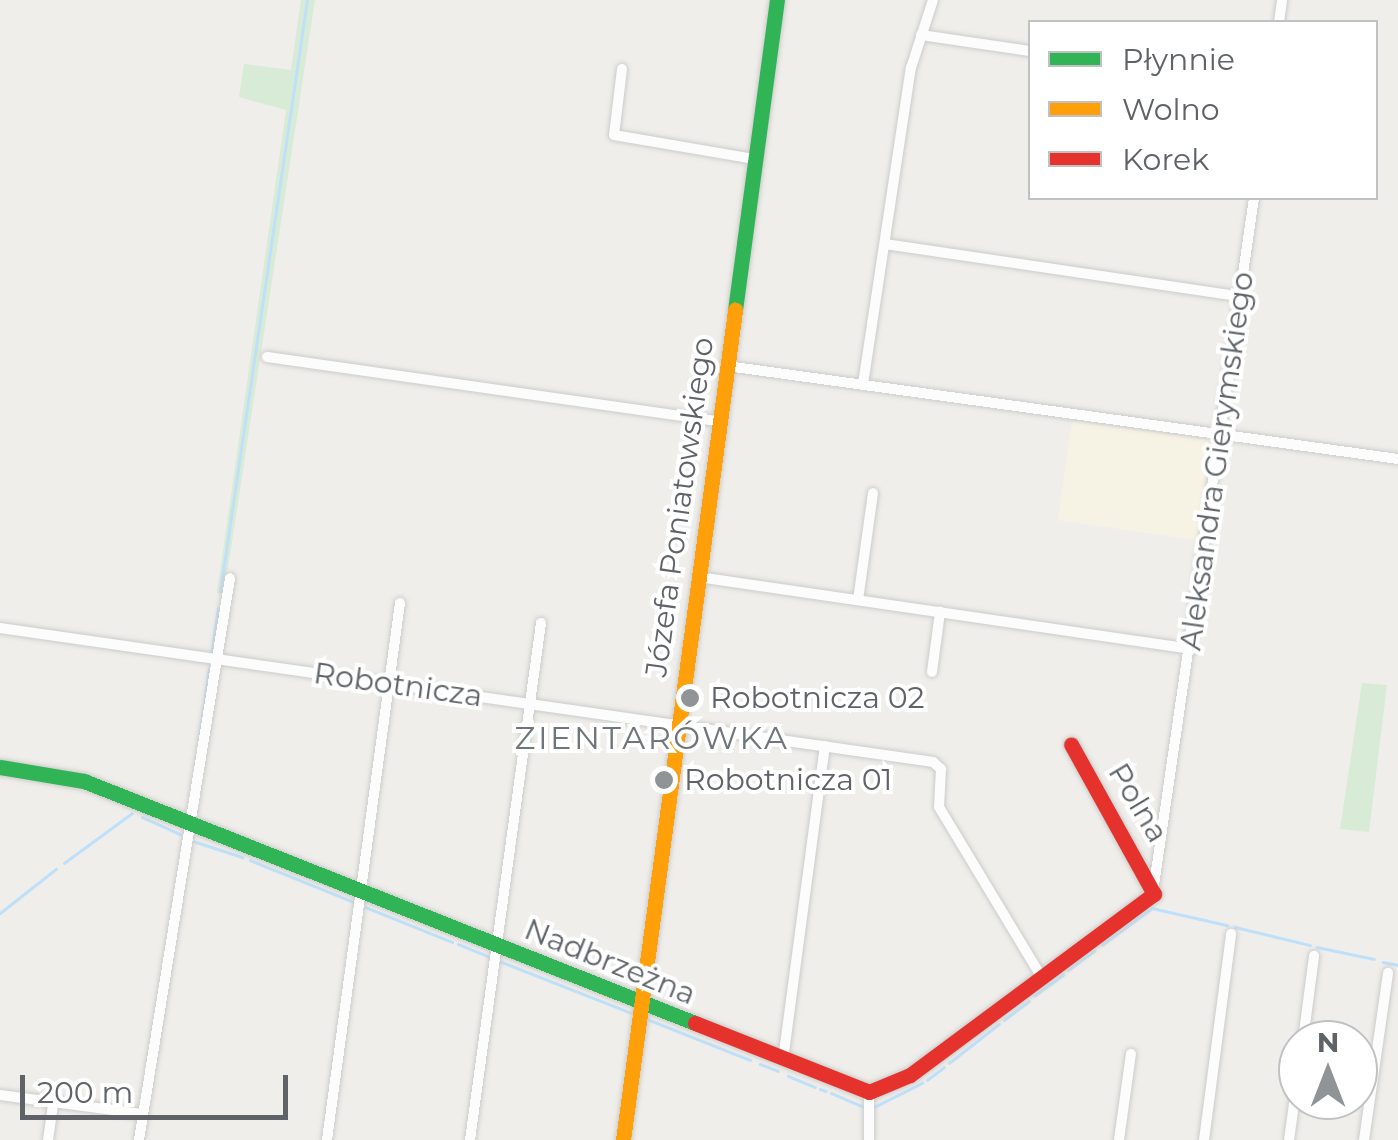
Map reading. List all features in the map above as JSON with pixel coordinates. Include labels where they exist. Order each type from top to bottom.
[{"type":"street","name":"Józefa Poniatowskiego","points":[[623,1140],[777,0]]},
{"type":"street","points":[[863,384],[921,35],[933,0]]},
{"type":"street","points":[[921,35],[1028,51]]},
{"type":"street","points":[[622,69],[614,135],[755,159]]},
{"type":"street","name":"Aleksandra Gierymskiego","points":[[1155,888],[1182,724],[1254,200]]},
{"type":"street","points":[[885,244],[1238,296]]},
{"type":"street","points":[[267,357],[719,421]]},
{"type":"street","points":[[727,366],[1398,459]]},
{"type":"street","points":[[858,600],[874,493]]},
{"type":"street","points":[[698,577],[1192,649]]},
{"type":"street","points":[[139,1140],[230,578]]},
{"type":"street","points":[[327,1140],[400,603]]},
{"type":"street","points":[[932,672],[940,612]]},
{"type":"street","points":[[470,1140],[541,623]]},
{"type":"street","name":"Robotnicza","points":[[0,628],[932,762],[941,769],[939,808],[1042,978]]},
{"type":"street","name":"Polna","points":[[1071,744],[1155,888]]},
{"type":"street","points":[[784,1062],[825,746]]},
{"type":"street","name":"Nadbrzeżna","points":[[0,766],[84,781],[642,1003],[871,1103]]},
{"type":"street","points":[[869,1140],[871,1103],[1042,978],[1155,888]]},
{"type":"street","points":[[1204,1140],[1230,934]]},
{"type":"street","points":[[1306,1020],[1314,956]]},
{"type":"street","points":[[1364,1140],[1388,972]]},
{"type":"street","points":[[1119,1140],[1131,1054]]},
{"type":"street","points":[[0,1095],[142,1114]]},
{"type":"street","points":[[48,1140],[53,1103]]},
{"type":"shaded area","points":[[1072,421],[1217,441],[1203,541],[1058,520]]},
{"type":"green space","points":[[301,0],[315,0],[224,594],[217,593],[286,110],[239,97],[244,64],[291,70]]},
{"type":"green space","points":[[1362,683],[1387,685],[1369,832],[1340,829]]},
{"type":"waterway","points":[[220,592],[307,0]]},
{"type":"waterway","points":[[212,650],[218,608]]},
{"type":"waterway","points":[[198,747],[209,669]]},
{"type":"waterway","points":[[64,863],[132,813]]},
{"type":"waterway","points":[[142,817],[180,834]]},
{"type":"waterway","points":[[193,841],[242,857]]},
{"type":"waterway","points":[[250,860],[354,902]]},
{"type":"waterway","points":[[0,913],[56,869]]},
{"type":"waterway","points":[[365,907],[452,942]]},
{"type":"waterway","points":[[1102,945],[1152,908],[1227,925]]},
{"type":"waterway","points":[[1235,927],[1310,945]]},
{"type":"waterway","points":[[458,944],[490,957]]},
{"type":"waterway","points":[[1317,947],[1374,959]]},
{"type":"waterway","points":[[1068,970],[1094,951]]},
{"type":"waterway","points":[[499,961],[632,1013]]},
{"type":"waterway","points":[[1383,962],[1398,965]]},
{"type":"waterway","points":[[1034,996],[1063,975]]},
{"type":"waterway","points":[[1004,1020],[1029,1001]]},
{"type":"waterway","points":[[647,1019],[750,1060]]},
{"type":"waterway","points":[[949,1063],[999,1024]]},
{"type":"waterway","points":[[760,1064],[778,1071]]},
{"type":"waterway","points":[[927,1080],[944,1067]]},
{"type":"waterway","points":[[788,1076],[815,1087]]},
{"type":"waterway","points":[[874,1107],[922,1083]]},
{"type":"waterway","points":[[820,1089],[826,1091]]},
{"type":"waterway","points":[[831,1093],[867,1108]]},
{"type":"traffic: fast","points":[[735,310],[777,0]]},
{"type":"traffic: fast","points":[[0,767],[84,781],[695,1023]]},
{"type":"traffic: slow","points":[[623,1140],[735,310]]},
{"type":"traffic: jam","points":[[695,1023],[869,1092],[910,1075],[1154,894],[1071,744]]},
{"type":"place","name":"Robotnicza 02","points":[[690,698]]},
{"type":"place","name":"Robotnicza 01","points":[[664,780]]},
{"type":"district","name":"ZIENTARÓWKA","points":[[652,738]]}]
